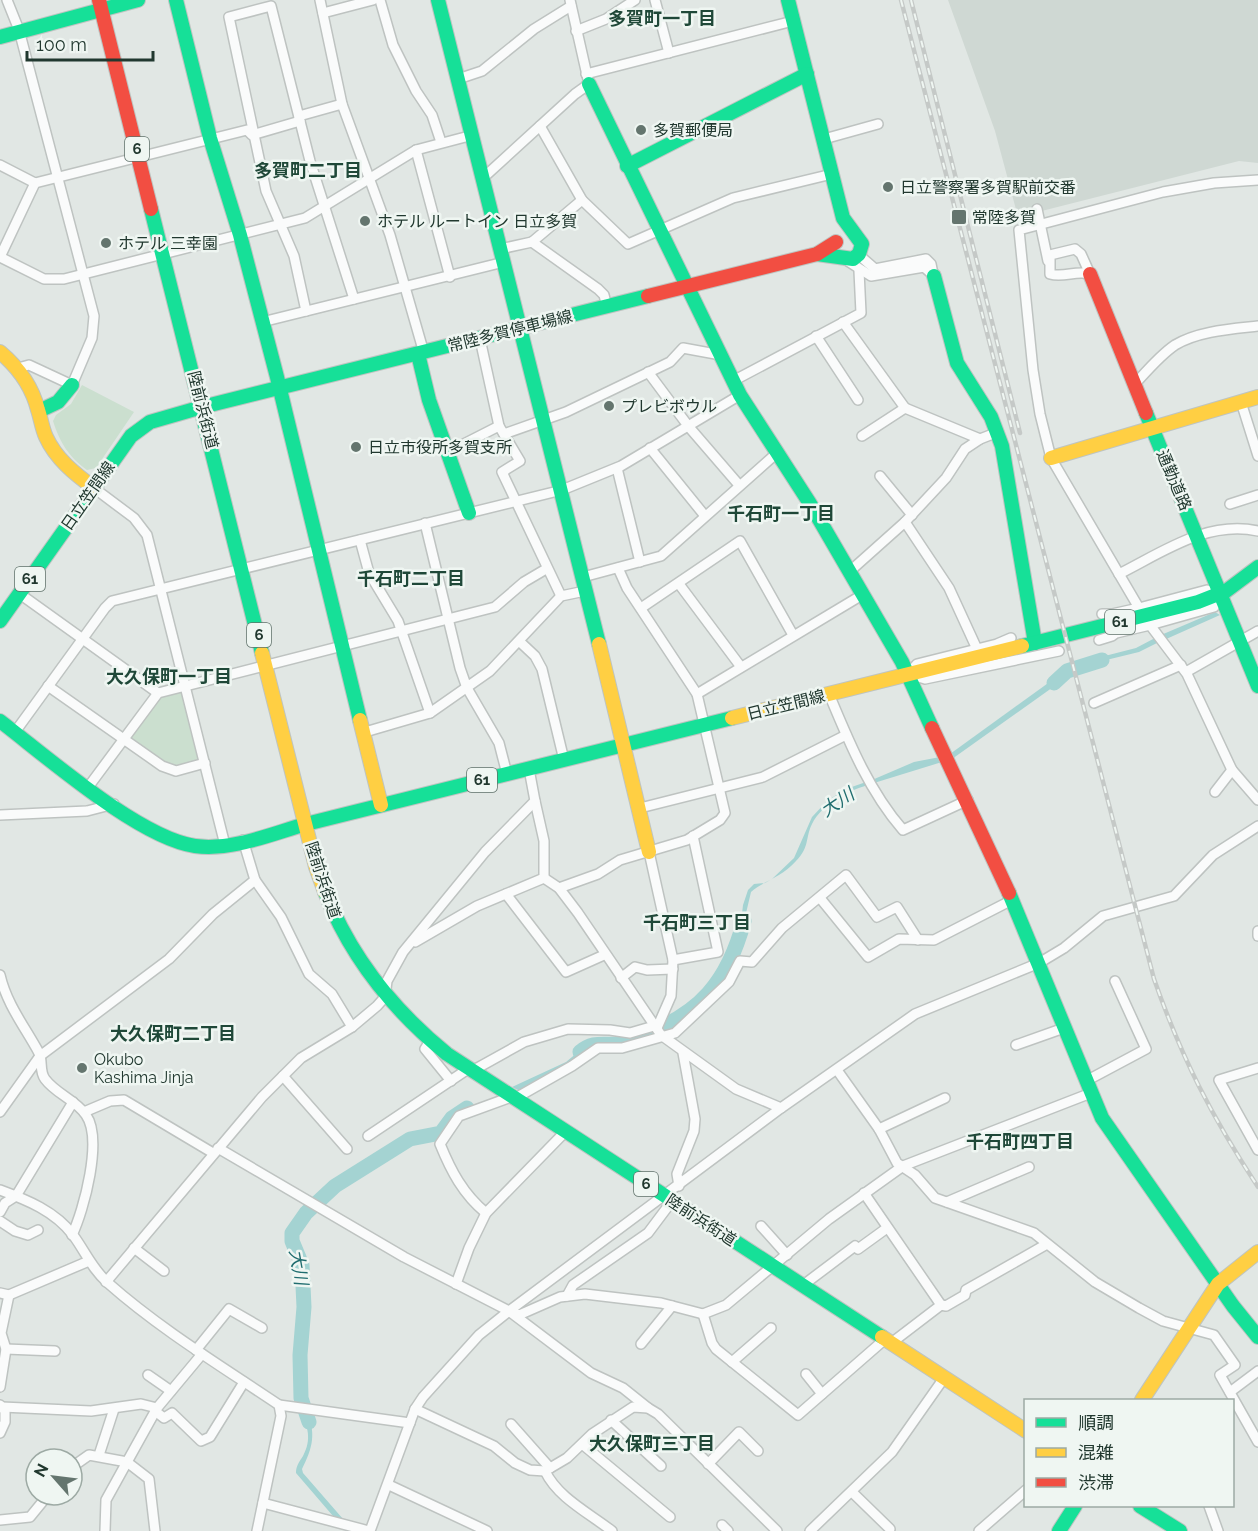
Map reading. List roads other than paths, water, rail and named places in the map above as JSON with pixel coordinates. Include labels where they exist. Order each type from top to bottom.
[{"type":"main road","points":[[0,37],[101,5],[138,0]]},
{"type":"main road","points":[[176,0],[210,138],[240,235],[280,388],[381,805]]},
{"type":"main road","points":[[438,0],[562,490],[649,852]]},
{"type":"main road","points":[[788,0],[843,218],[862,242],[849,258]]},
{"type":"main road","name":"陸前浜街道","points":[[101,5],[165,254],[316,867],[338,925],[351,951],[385,996],[430,1041],[470,1070],[1024,1430]]},
{"type":"main road","points":[[627,166],[807,74]]},
{"type":"main road","points":[[587,79],[657,229],[740,395],[778,452],[908,674],[968,800],[1012,900],[1088,1087],[1118,1144],[1258,1337]]},
{"type":"main road","points":[[843,218],[836,240],[836,251],[849,258]]},
{"type":"main road","points":[[817,254],[846,232],[857,234]]},
{"type":"main road","points":[[817,254],[849,258]]},
{"type":"main road","name":"常陸多賀停車場線","points":[[202,407],[817,254]]},
{"type":"main road","name":"通勤道路","points":[[1090,274],[1258,686]]},
{"type":"main road","points":[[933,276],[957,363],[998,432],[1035,643]]},
{"type":"main road","points":[[0,352],[18,368],[30,385],[43,430],[55,452],[70,469],[93,488]]},
{"type":"main road","points":[[421,354],[429,400],[469,513]]},
{"type":"main road","points":[[39,411],[54,407],[64,398],[72,385]]},
{"type":"main road","points":[[1051,458],[1258,397]]},
{"type":"main road","name":"日立笠間線","points":[[0,621],[124,445],[140,428],[160,418],[202,407]]},
{"type":"main road","name":"日立笠間線","points":[[0,721],[150,829],[174,842],[193,846],[225,845],[1035,643],[1220,594],[1258,567]]},
{"type":"main road","points":[[1148,1398],[1218,1284],[1258,1252]]},
{"type":"main road","points":[[1059,1531],[1074,1507]]},
{"type":"main road","points":[[1142,1507],[1179,1531]]},
{"type":"street","points":[[7,0],[19,30],[84,275],[94,327],[88,350],[72,385],[30,365],[18,368]]},
{"type":"street","points":[[248,0],[251,11]]},
{"type":"street","points":[[320,0],[342,104],[407,286],[421,354]]},
{"type":"street","points":[[323,13],[372,0]]},
{"type":"street","points":[[380,0],[393,45],[416,91],[432,114],[441,142]]},
{"type":"street","points":[[576,31],[606,20],[635,0]]},
{"type":"street","points":[[656,0],[669,53]]},
{"type":"street","points":[[458,79],[482,71],[570,3],[587,79]]},
{"type":"street","points":[[306,310],[294,256],[266,190],[252,135],[229,17],[271,6],[299,119],[354,299]]},
{"type":"street","points":[[483,178],[587,79],[669,53],[793,21]]},
{"type":"street","points":[[252,135],[342,104]]},
{"type":"street","points":[[824,139],[878,124]]},
{"type":"street","points":[[540,126],[582,201],[628,244],[657,229],[733,198],[832,174]]},
{"type":"street","points":[[0,165],[35,183],[210,138],[247,130],[252,135]]},
{"type":"street","points":[[35,183],[0,257],[44,279],[64,279],[282,226],[326,207],[416,150],[473,135]]},
{"type":"street","points":[[416,150],[450,277]]},
{"type":"street","points":[[1139,608],[1051,458],[1040,414],[1033,370],[1019,230],[1163,192],[1214,183],[1258,180]]},
{"type":"street","points":[[262,322],[450,277],[532,242],[582,201]]},
{"type":"street","points":[[1037,209],[1050,274],[1057,276],[1080,271],[1090,274]]},
{"type":"street","points":[[532,242],[604,295],[608,307]]},
{"type":"street","points":[[1048,261],[1050,255],[1075,249],[1081,254],[1090,274]]},
{"type":"street","points":[[849,258],[859,271],[871,276],[924,267],[933,276]]},
{"type":"street","points":[[849,258],[875,269],[926,259],[931,264],[933,276]]},
{"type":"street","points":[[734,381],[861,313],[863,309],[859,271]]},
{"type":"street","points":[[843,322],[905,408],[980,439]]},
{"type":"street","points":[[1134,385],[1164,353],[1177,344],[1222,331],[1258,326]]},
{"type":"street","points":[[816,336],[858,400]]},
{"type":"street","points":[[480,339],[502,430],[520,461],[502,472],[546,569],[561,596]]},
{"type":"street","points":[[448,452],[502,430],[566,412],[670,362],[683,348],[721,355]]},
{"type":"street","points":[[648,372],[689,427],[739,485]]},
{"type":"street","points":[[15,732],[105,608],[112,602],[562,490],[617,468],[740,395]]},
{"type":"street","points":[[1241,402],[1258,456]]},
{"type":"street","points":[[862,436],[905,408]]},
{"type":"street","points":[[849,572],[908,519],[946,478],[965,449],[980,439],[998,432]]},
{"type":"street","points":[[650,448],[705,516]]},
{"type":"street","points":[[583,577],[662,556],[778,452]]},
{"type":"street","points":[[617,468],[640,562]]},
{"type":"street","points":[[880,476],[949,588],[977,649]]},
{"type":"street","points":[[93,488],[142,527],[147,535],[225,845]]},
{"type":"street","points":[[1230,504],[1258,495]]},
{"type":"street","points":[[425,523],[467,688],[499,743],[507,774]]},
{"type":"street","points":[[1119,574],[1197,535],[1225,527],[1258,531]]},
{"type":"street","points":[[360,540],[369,573],[393,611],[430,713]]},
{"type":"street","points":[[641,608],[740,541],[793,635]]},
{"type":"street","points":[[559,888],[598,874],[620,860],[693,836],[720,820],[725,813],[697,694],[627,588],[618,568]]},
{"type":"street","points":[[88,786],[158,693],[495,607],[524,582],[546,569]]},
{"type":"street","points":[[679,584],[741,667]]},
{"type":"street","points":[[1099,640],[1116,633],[1214,607],[1220,594],[1207,590],[1139,608],[1102,614]]},
{"type":"street","points":[[365,732],[430,713],[490,671],[561,596],[585,591]]},
{"type":"street","points":[[20,594],[158,693]]},
{"type":"street","points":[[697,694],[862,595]]},
{"type":"street","points":[[1150,625],[1183,668],[1232,770],[1258,800]]},
{"type":"street","points":[[1094,703],[1183,668],[1258,631]]},
{"type":"street","points":[[1011,638],[917,664],[908,674],[925,679],[1059,651]]},
{"type":"street","points":[[519,641],[535,656],[542,669],[564,760]]},
{"type":"street","points":[[48,686],[162,766],[176,771],[205,763]]},
{"type":"street","points":[[829,694],[846,735],[885,810],[903,830],[968,800]]},
{"type":"street","points":[[640,807],[763,777],[846,735]]},
{"type":"street","points":[[529,769],[544,841],[544,878]]},
{"type":"street","points":[[1215,792],[1232,770]]},
{"type":"street","points":[[106,1282],[215,1150],[283,1076],[301,1058],[352,1027],[385,996],[387,981],[407,947],[485,852],[536,801]]},
{"type":"street","points":[[0,815],[87,811],[114,804]]},
{"type":"street","points":[[263,1503],[370,1531],[389,1485],[415,1409],[479,1335],[509,1311],[668,1198],[679,1186],[781,1108],[915,1014],[1039,963],[1064,948],[1103,916],[1174,896],[1213,855],[1258,828]]},
{"type":"street","points":[[621,978],[635,967],[647,970],[718,952],[693,836]]},
{"type":"street","points":[[243,840],[255,880],[281,917],[309,974],[332,994],[352,1027]]},
{"type":"street","points":[[486,1213],[464,1192],[450,1170],[440,1144],[459,1116],[512,1098],[572,1066],[598,1048],[622,1048],[657,1030],[671,996],[673,964],[649,852]]},
{"type":"street","points":[[368,1136],[470,1070],[524,1042],[568,1029],[610,1029],[630,1033],[657,1030],[675,1033],[729,982],[740,961],[752,962],[782,928],[846,875],[877,917],[897,907],[918,940]]},
{"type":"street","points":[[544,878],[559,888],[657,1030],[683,1053],[736,1089],[781,1108]]},
{"type":"street","points":[[407,947],[477,906],[544,878]]},
{"type":"street","points":[[0,1112],[40,1056],[169,959],[213,915],[255,880]]},
{"type":"street","points":[[506,894],[566,972],[604,955]]},
{"type":"street","points":[[820,898],[868,957],[899,939],[934,940],[1012,900]]},
{"type":"street","points":[[1258,931],[1258,936]]},
{"type":"street","points":[[0,975],[3,990],[40,1056],[41,1071],[45,1079],[84,1112],[92,1133],[87,1194],[72,1235]]},
{"type":"street","points":[[84,1112],[110,1101],[124,1100],[312,1203],[404,1257],[519,1315],[567,1296],[585,1294],[672,1306],[703,1314],[726,1305],[864,1193],[903,1166],[1088,1087],[1146,1049],[1115,981]]},
{"type":"street","points":[[1016,1045],[1064,1028]]},
{"type":"street","points":[[430,1041],[424,1049],[452,1081]]},
{"type":"street","points":[[679,1186],[677,1174],[694,1131],[695,1119],[683,1053]]},
{"type":"street","points":[[1258,1068],[1219,1080],[1258,1150]]},
{"type":"street","points":[[837,1070],[879,1129],[897,1163],[915,1174],[935,1197],[1018,1225],[1034,1233],[1113,1293],[1163,1321],[1214,1335],[1234,1365],[1220,1375],[1234,1399]]},
{"type":"street","points":[[283,1076],[347,1149]]},
{"type":"street","points":[[63,1096],[67,1113]]},
{"type":"street","points":[[879,1129],[945,1098]]},
{"type":"street","points":[[0,1212],[5,1203],[16,1196],[73,1102]]},
{"type":"street","points":[[456,1284],[469,1248],[486,1213],[565,1132]]},
{"type":"street","points":[[947,1202],[1029,1167]]},
{"type":"street","points":[[0,1190],[51,1213],[72,1235],[106,1282],[199,1352],[279,1405],[309,1407],[410,1423]]},
{"type":"street","points":[[864,1193],[941,1305]]},
{"type":"street","points":[[567,1296],[573,1285],[648,1233],[668,1198]]},
{"type":"street","points":[[0,1221],[15,1231],[28,1235],[38,1230]]},
{"type":"street","points":[[761,1226],[787,1255]]},
{"type":"street","points":[[802,1286],[855,1246],[858,1249],[887,1228]]},
{"type":"street","points":[[703,1314],[712,1343],[798,1415],[887,1342],[941,1305],[946,1306],[965,1296],[966,1290],[1047,1244]]},
{"type":"street","points":[[134,1248],[164,1271]]},
{"type":"street","points":[[0,1387],[4,1374],[6,1349],[1,1333],[4,1294],[89,1261]]},
{"type":"street","points":[[641,1344],[672,1306]]},
{"type":"street","points":[[105,1531],[106,1500],[156,1410],[229,1309],[262,1328]]},
{"type":"street","points":[[509,1311],[591,1373],[623,1388],[658,1414],[777,1531]]},
{"type":"street","points":[[732,1362],[771,1328]]},
{"type":"street","points":[[6,1349],[55,1351]]},
{"type":"street","points":[[1230,1392],[1258,1371]]},
{"type":"street","points":[[806,1374],[822,1394]]},
{"type":"street","points":[[148,1376],[171,1391]]},
{"type":"street","points":[[810,1531],[892,1452],[944,1378]]},
{"type":"street","points":[[1,1406],[70,1411],[114,1409],[141,1404],[156,1410],[164,1418],[172,1413],[201,1442],[210,1437],[244,1382]]},
{"type":"street","points":[[1234,1399],[1258,1442]]},
{"type":"street","points":[[256,1531],[281,1416],[279,1405]]},
{"type":"street","points":[[0,1433],[5,1422],[5,1411],[1,1406]]},
{"type":"street","points":[[415,1409],[494,1446],[515,1463],[530,1470],[548,1470],[567,1458],[611,1420],[633,1407],[648,1408]]},
{"type":"street","points":[[99,1455],[114,1409]]},
{"type":"street","points":[[611,1420],[661,1466]]},
{"type":"street","points":[[511,1424],[548,1470],[551,1483],[612,1531]]},
{"type":"street","points":[[708,1464],[739,1432],[758,1452]]},
{"type":"street","points":[[582,1444],[670,1517]]},
{"type":"street","points":[[84,1459],[89,1455],[99,1455],[127,1462],[149,1479],[155,1531]]},
{"type":"street","points":[[389,1485],[487,1531]]},
{"type":"street","points":[[852,1492],[890,1529]]},
{"type":"street","points":[[979,1531],[1024,1492]]},
{"type":"street","points":[[0,1520],[30,1517],[38,1507]]},
{"type":"street","points":[[1209,1507],[1218,1531]]},
{"type":"water","points":[[1215,612],[1220,615],[1164,640],[1161,635]]},
{"type":"water","points":[[1155,638],[1159,642],[1139,652],[1098,662],[1083,671],[1082,665],[1097,658],[1136,648]]},
{"type":"water","points":[[1069,668],[1070,675],[952,759],[950,754]]},
{"type":"water","points":[[940,757],[942,762],[874,783],[872,780],[914,762]]},
{"type":"water","points":[[866,782],[868,785],[844,795],[822,810],[812,824],[800,856],[790,867],[772,879],[794,858],[812,817],[827,801],[846,789]]},
{"type":"water","points":[[764,883],[751,892],[738,947],[743,905],[748,890],[754,884]]},
{"type":"water","points":[[738,949],[726,978],[717,991],[683,1021],[666,1030],[666,1023],[672,1022],[721,983]]},
{"type":"water","points":[[651,1029],[656,1032],[626,1043],[608,1045],[597,1042],[568,1066],[520,1091],[512,1087],[566,1062],[590,1042],[618,1040],[621,1037]]},
{"type":"water","points":[[300,1410],[307,1411],[312,1427],[311,1447],[302,1469],[303,1473],[343,1519],[333,1516],[296,1473],[306,1450],[308,1438]]},
{"type":"waterway","name":"大川","points":[[1054,683],[1067,671],[1102,660]]},
{"type":"waterway","name":"大川","points":[[580,1052],[596,1044],[624,1043],[662,1027],[695,1006],[720,978],[744,921]]},
{"type":"waterway","name":"大川","points":[[309,1422],[301,1398],[300,1355],[304,1307],[302,1265],[292,1241],[292,1233],[306,1213],[335,1186],[410,1139],[441,1133],[452,1118],[467,1108]]},
{"type":"railway","points":[[901,0],[1154,979],[1199,1087],[1258,1187]]},
{"type":"railway","points":[[911,0],[1020,433]]},
{"type":"place","name":"多賀郵便局","points":[[641,130]]},
{"type":"place","name":"日立警察署多賀駅前交番","points":[[888,187]]},
{"type":"place","name":"常陸多賀","points":[[959,217]]},
{"type":"place","name":"ホテル ルートイン 日立多賀","points":[[365,221]]},
{"type":"place","name":"ホテル 三幸園","points":[[106,243]]},
{"type":"place","name":"プレビボウル","points":[[609,406]]},
{"type":"place","name":"日立市役所多賀支所","points":[[356,447]]},
{"type":"place","name":"Okubo Kashima Jinja","points":[[82,1068]]},
{"type":"district","name":"多賀町一丁目","points":[[662,18]]},
{"type":"district","name":"多賀町二丁目","points":[[308,170]]},
{"type":"district","name":"千石町一丁目","points":[[781,513]]},
{"type":"district","name":"千石町二丁目","points":[[411,578]]},
{"type":"district","name":"大久保町一丁目","points":[[169,676]]},
{"type":"district","name":"千石町三丁目","points":[[697,922]]},
{"type":"district","name":"大久保町二丁目","points":[[173,1033]]},
{"type":"district","name":"千石町四丁目","points":[[1020,1141]]},
{"type":"district","name":"大久保町三丁目","points":[[652,1443]]}]
